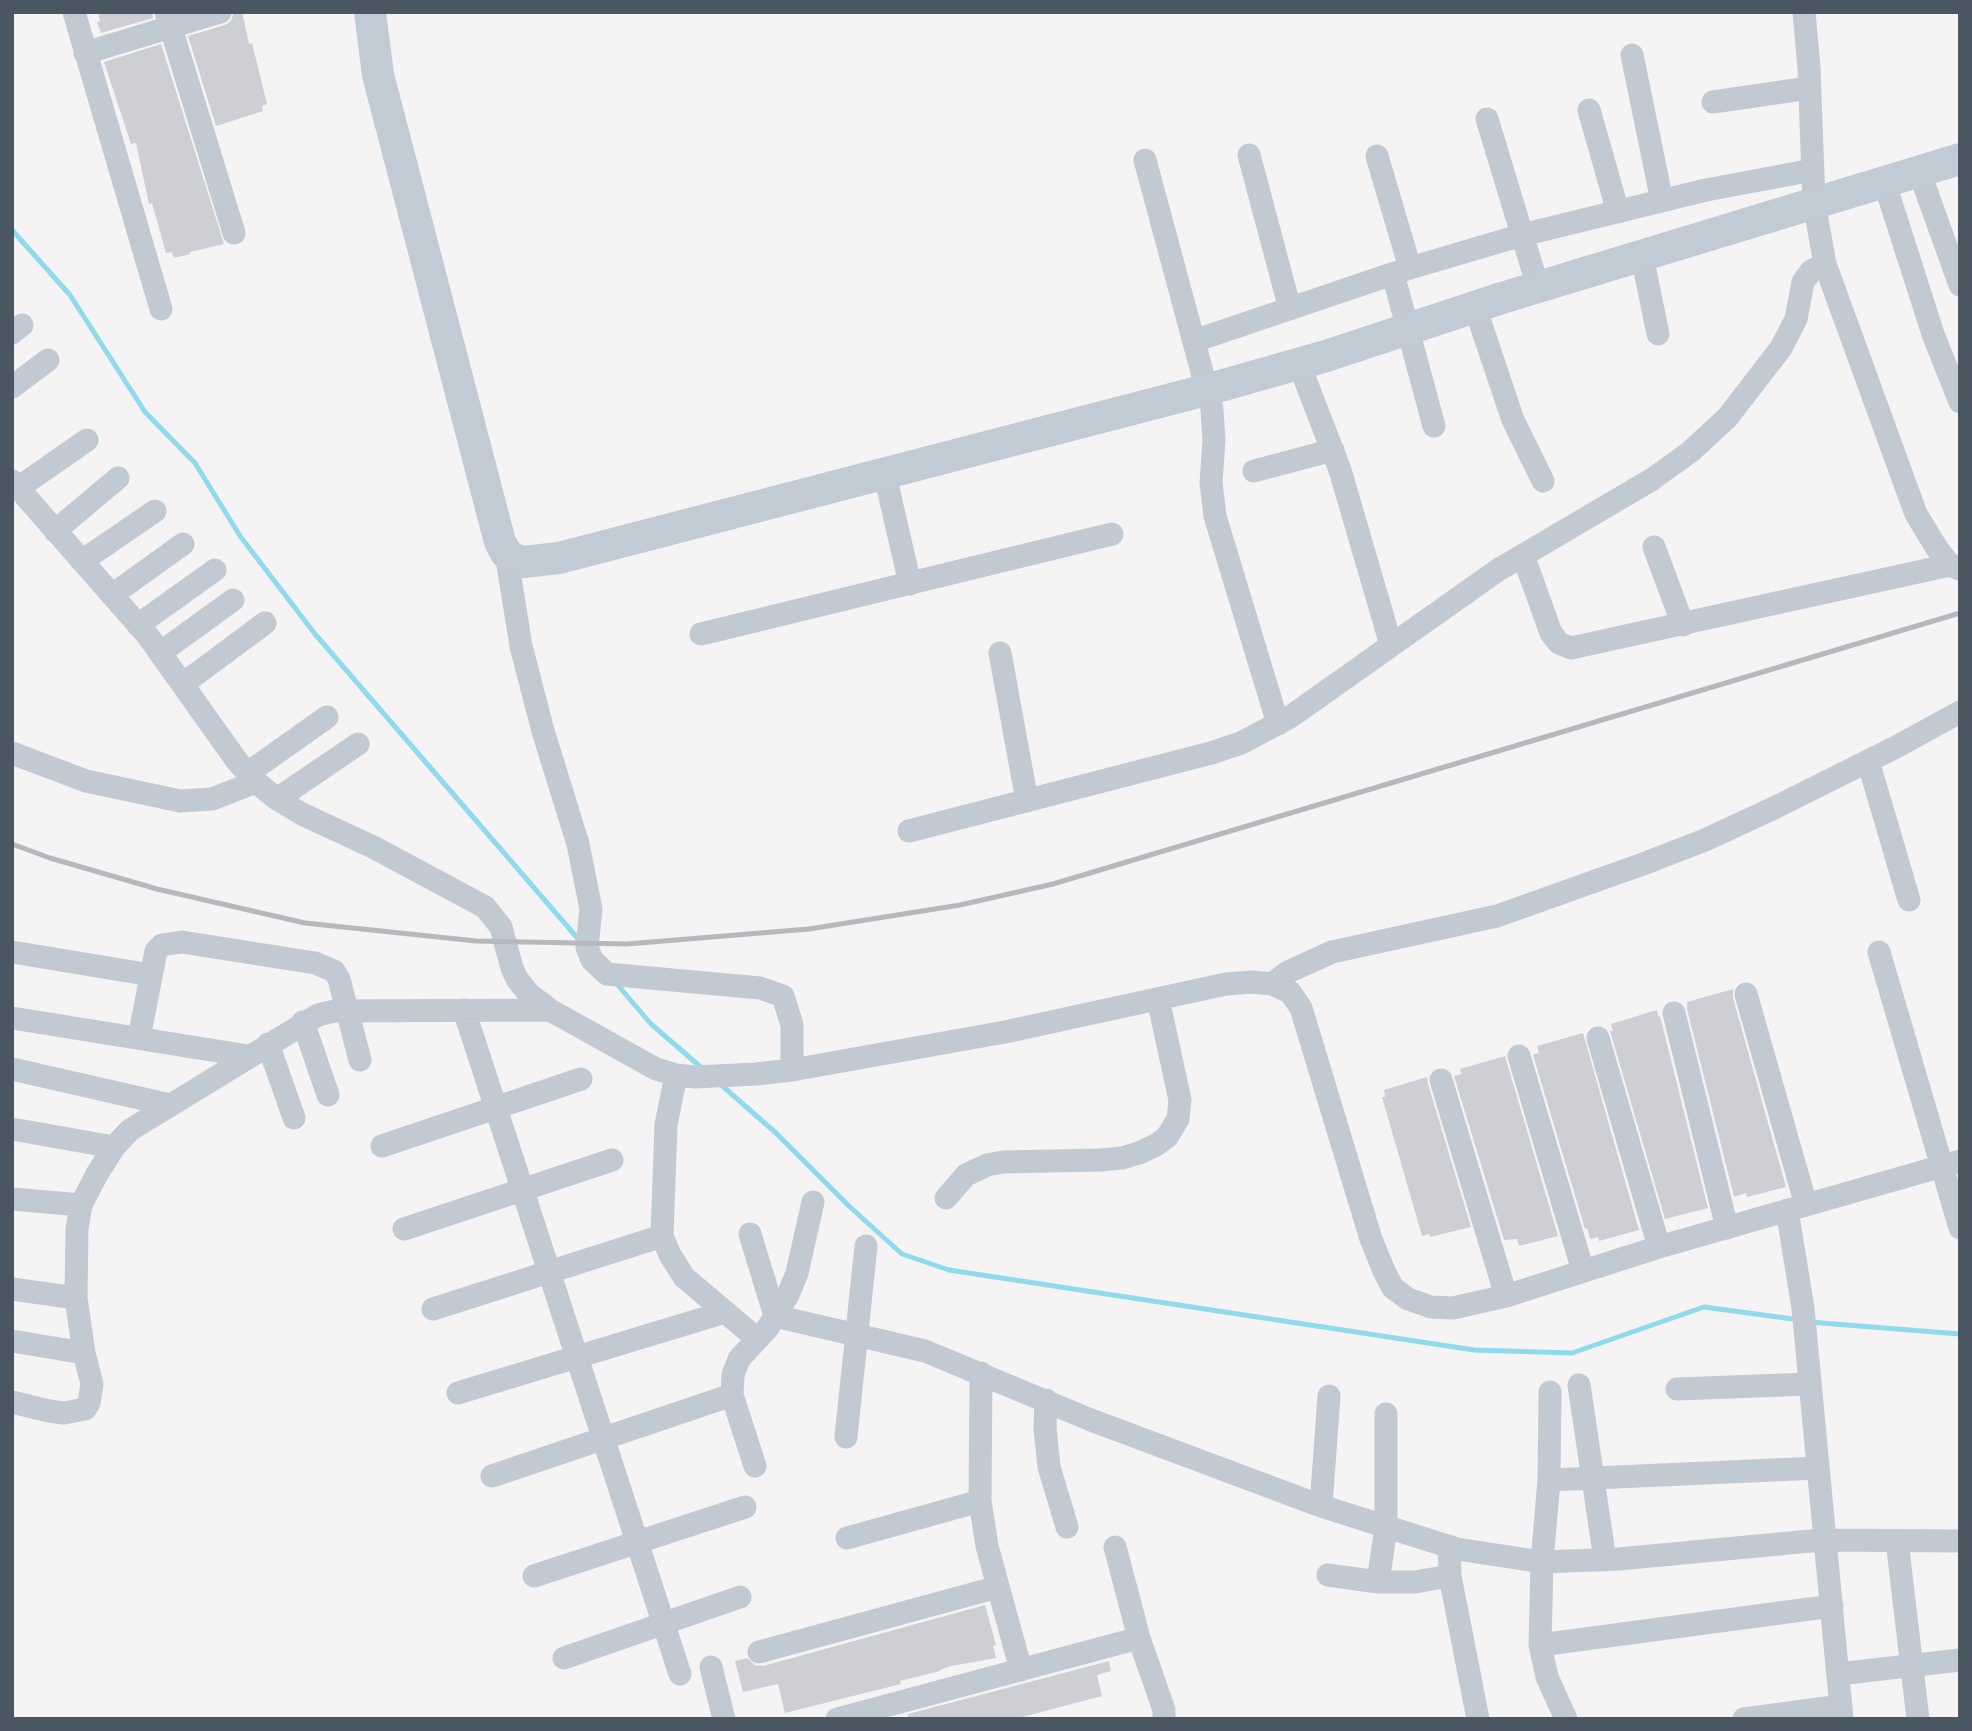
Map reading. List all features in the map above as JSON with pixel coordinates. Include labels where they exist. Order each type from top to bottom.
[{"type":"street","points":[[74,12],[161,309]]},
{"type":"street","points":[[85,53],[168,19],[220,12]]},
{"type":"street","points":[[370,12],[378,75],[471,437],[500,542],[506,553],[513,607],[524,658],[581,857],[591,909],[587,947],[592,960],[607,974],[760,988],[783,996],[792,1025],[792,1070]]},
{"type":"street","points":[[1523,555],[1546,623],[1554,638],[1571,648],[1955,567],[1926,532],[1906,492],[1825,264],[1814,203],[1804,12]]},
{"type":"street","points":[[168,19],[234,233]]},
{"type":"street","points":[[1632,55],[1662,201]]},
{"type":"street","points":[[1713,102],[1809,88]]},
{"type":"street","points":[[1589,110],[1618,212]]},
{"type":"street","points":[[1487,119],[1538,287]]},
{"type":"street","points":[[1249,155],[1290,309]]},
{"type":"street","points":[[1377,156],[1401,271],[1408,328],[1434,426]]},
{"type":"street","points":[[1145,160],[1194,341],[1213,425],[1212,500],[1278,724]]},
{"type":"street","points":[[506,553],[524,562],[559,558],[1206,390],[1299,364],[1538,287],[1884,181],[1959,161]]},
{"type":"street","points":[[1194,341],[1401,271],[1522,235],[1739,183],[1813,170]]},
{"type":"street","points":[[1919,171],[1960,285]]},
{"type":"street","points":[[1884,181],[1933,334],[1960,402]]},
{"type":"street","points":[[1642,256],[1658,334]]},
{"type":"street","points":[[909,831],[1211,753],[1241,743],[1278,724],[1435,612],[1523,555],[1676,463],[1717,427],[1747,394],[1781,348],[1796,319],[1803,282],[1811,271],[1825,264]]},
{"type":"street","points":[[1475,307],[1513,420],[1543,481]]},
{"type":"street","points":[[12,387],[48,360]]},
{"type":"street","points":[[1299,364],[1334,450],[1391,645]]},
{"type":"street","points":[[87,440],[15,484],[138,625],[237,761],[277,799],[302,814],[373,847],[485,907],[501,927],[517,979],[529,994],[550,1010],[636,1059],[686,1076],[727,1076],[792,1070],[1005,1032],[1226,984],[1272,984],[1290,992],[1301,1008],[1371,1239],[1393,1288],[1408,1298],[1431,1307],[1453,1308],[1506,1296],[1658,1247],[1951,1164]]},
{"type":"street","points":[[1254,471],[1334,450]]},
{"type":"street","points":[[885,475],[910,583]]},
{"type":"street","points":[[55,531],[118,478]]},
{"type":"street","points":[[82,561],[155,511]]},
{"type":"street","points":[[701,635],[1112,534]]},
{"type":"street","points":[[112,595],[183,544]]},
{"type":"street","points":[[1654,547],[1683,625]]},
{"type":"street","points":[[138,625],[215,570]]},
{"type":"street","points":[[160,653],[233,600]]},
{"type":"street","points":[[183,684],[265,623]]},
{"type":"street","points":[[1000,653],[1027,801]]},
{"type":"street","points":[[1272,984],[1310,961],[1332,952],[1497,916],[1643,864],[1740,824],[1960,712]]},
{"type":"street","points":[[12,753],[86,781],[180,801],[212,799],[252,777],[327,717]]},
{"type":"street","points":[[277,799],[358,744]]},
{"type":"street","points":[[1868,761],[1909,900]]},
{"type":"street","points":[[139,1038],[156,951],[162,945],[182,942],[314,963],[334,971],[339,979],[360,1060]]},
{"type":"street","points":[[12,952],[151,975]]},
{"type":"street","points":[[1879,952],[1951,1164],[1960,1228]]},
{"type":"street","points":[[1744,1719],[1841,1712],[1803,1308],[1797,1207],[1746,994]]},
{"type":"street","points":[[946,1198],[966,1175],[987,1165],[1122,1157],[1139,1153],[1167,1137],[1178,1119],[1180,1100],[1158,999]]},
{"type":"street","points":[[464,1010],[680,1674]]},
{"type":"street","points":[[12,1402],[57,1412],[75,1412],[85,1409],[89,1403],[92,1384],[84,1353],[76,1298],[76,1242],[81,1205],[114,1147],[130,1129],[318,1015],[347,1011],[550,1010]]},
{"type":"street","points":[[1674,1013],[1727,1228]]},
{"type":"street","points":[[12,1018],[139,1038],[258,1050]]},
{"type":"street","points":[[303,1023],[328,1095]]},
{"type":"street","points":[[1598,1038],[1658,1247]]},
{"type":"street","points":[[258,1050],[293,1118]]},
{"type":"street","points":[[1519,1056],[1583,1271]]},
{"type":"street","points":[[12,1069],[170,1105]]},
{"type":"street","points":[[686,1076],[666,1125],[662,1236],[684,1277],[756,1338]]},
{"type":"street","points":[[382,1146],[580,1079]]},
{"type":"street","points":[[1441,1080],[1506,1296]]},
{"type":"street","points":[[12,1129],[114,1147]]},
{"type":"street","points":[[404,1229],[612,1160]]},
{"type":"street","points":[[13,1200],[81,1205]]},
{"type":"street","points":[[755,1466],[732,1395],[733,1375],[739,1359],[775,1316],[788,1295],[797,1273],[813,1202]]},
{"type":"street","points":[[750,1234],[775,1316]]},
{"type":"street","points":[[433,1309],[662,1236]]},
{"type":"street","points":[[846,1437],[866,1246]]},
{"type":"street","points":[[12,1289],[76,1298]]},
{"type":"street","points":[[458,1392],[725,1312]]},
{"type":"street","points":[[775,1316],[925,1351],[1091,1420],[1321,1506],[1449,1546],[1542,1562],[1605,1560],[1825,1540],[1960,1541]]},
{"type":"street","points":[[12,1342],[84,1353]]},
{"type":"street","points":[[981,1373],[980,1501],[987,1546],[1021,1670]]},
{"type":"street","points":[[1677,1389],[1810,1384]]},
{"type":"street","points":[[1578,1385],[1605,1560]]},
{"type":"street","points":[[1550,1392],[1549,1480],[1542,1562],[1540,1645],[1548,1677],[1566,1719]]},
{"type":"street","points":[[492,1476],[732,1395]]},
{"type":"street","points":[[1321,1506],[1329,1396]]},
{"type":"street","points":[[1046,1400],[1045,1428],[1049,1467],[1067,1527]]},
{"type":"street","points":[[1378,1582],[1386,1527],[1386,1414]]},
{"type":"street","points":[[1549,1480],[1818,1468]]},
{"type":"street","points":[[847,1538],[980,1501]]},
{"type":"street","points":[[534,1576],[745,1507]]},
{"type":"street","points":[[1897,1541],[1918,1719]]},
{"type":"street","points":[[1449,1546],[1450,1576],[1478,1719]]},
{"type":"street","points":[[1115,1547],[1139,1638],[1164,1710],[1164,1719]]},
{"type":"street","points":[[1328,1575],[1378,1582],[1415,1582],[1450,1576]]},
{"type":"street","points":[[759,1652],[998,1587]]},
{"type":"street","points":[[565,1658],[740,1597]]},
{"type":"street","points":[[1540,1645],[1832,1606]]},
{"type":"street","points":[[837,1719],[1139,1638]]},
{"type":"street","points":[[1838,1674],[1960,1660]]},
{"type":"street","points":[[711,1667],[724,1719]]},
{"type":"building","points":[[98,12],[152,12],[153,18],[101,33],[97,22],[100,21]]},
{"type":"building","points":[[234,12],[242,12],[267,104],[262,106],[263,111],[216,126],[188,36],[225,25],[231,21]]},
{"type":"building","points":[[161,44],[224,244],[174,258],[172,252],[166,253],[152,203],[149,204],[136,143],[131,144],[104,62]]},
{"type":"building","points":[[1733,989],[1733,998],[1786,1187],[1747,1197],[1746,1193],[1734,1197],[1687,1009],[1687,1002]]},
{"type":"building","points":[[1657,1010],[1708,1208],[1665,1219],[1610,1031],[1613,1031],[1611,1024]]},
{"type":"building","points":[[1583,1033],[1639,1230],[1599,1241],[1598,1237],[1590,1239],[1587,1228],[1585,1229],[1533,1055],[1539,1053],[1537,1046]]},
{"type":"building","points":[[1505,1056],[1558,1236],[1519,1246],[1517,1239],[1504,1240],[1454,1076],[1462,1074],[1460,1069]]},
{"type":"building","points":[[1427,1077],[1471,1227],[1430,1237],[1429,1234],[1422,1236],[1382,1097],[1385,1097],[1384,1090]]},
{"type":"building","points":[[985,1605],[996,1645],[993,1646],[996,1658],[951,1666],[900,1681],[901,1684],[785,1713],[778,1684],[743,1692],[735,1661],[747,1658],[755,1665],[763,1666]]},
{"type":"building","points":[[1109,1661],[1111,1671],[1097,1675],[1102,1696],[1015,1719],[908,1719],[908,1714]]},
{"type":"waterway","points":[[12,230],[70,295],[145,412],[195,463],[240,536],[315,634],[580,941]]},
{"type":"waterway","points":[[616,983],[651,1024],[703,1069]]},
{"type":"waterway","points":[[719,1083],[776,1133],[850,1207],[902,1254],[949,1270],[1474,1350],[1572,1353],[1704,1307],[1800,1320]]},
{"type":"waterway","points":[[1809,1322],[1960,1334]]},
{"type":"railway","points":[[12,844],[50,858],[157,889],[305,923],[476,941],[627,944],[809,929],[960,905],[1053,884],[1960,613]]}]
